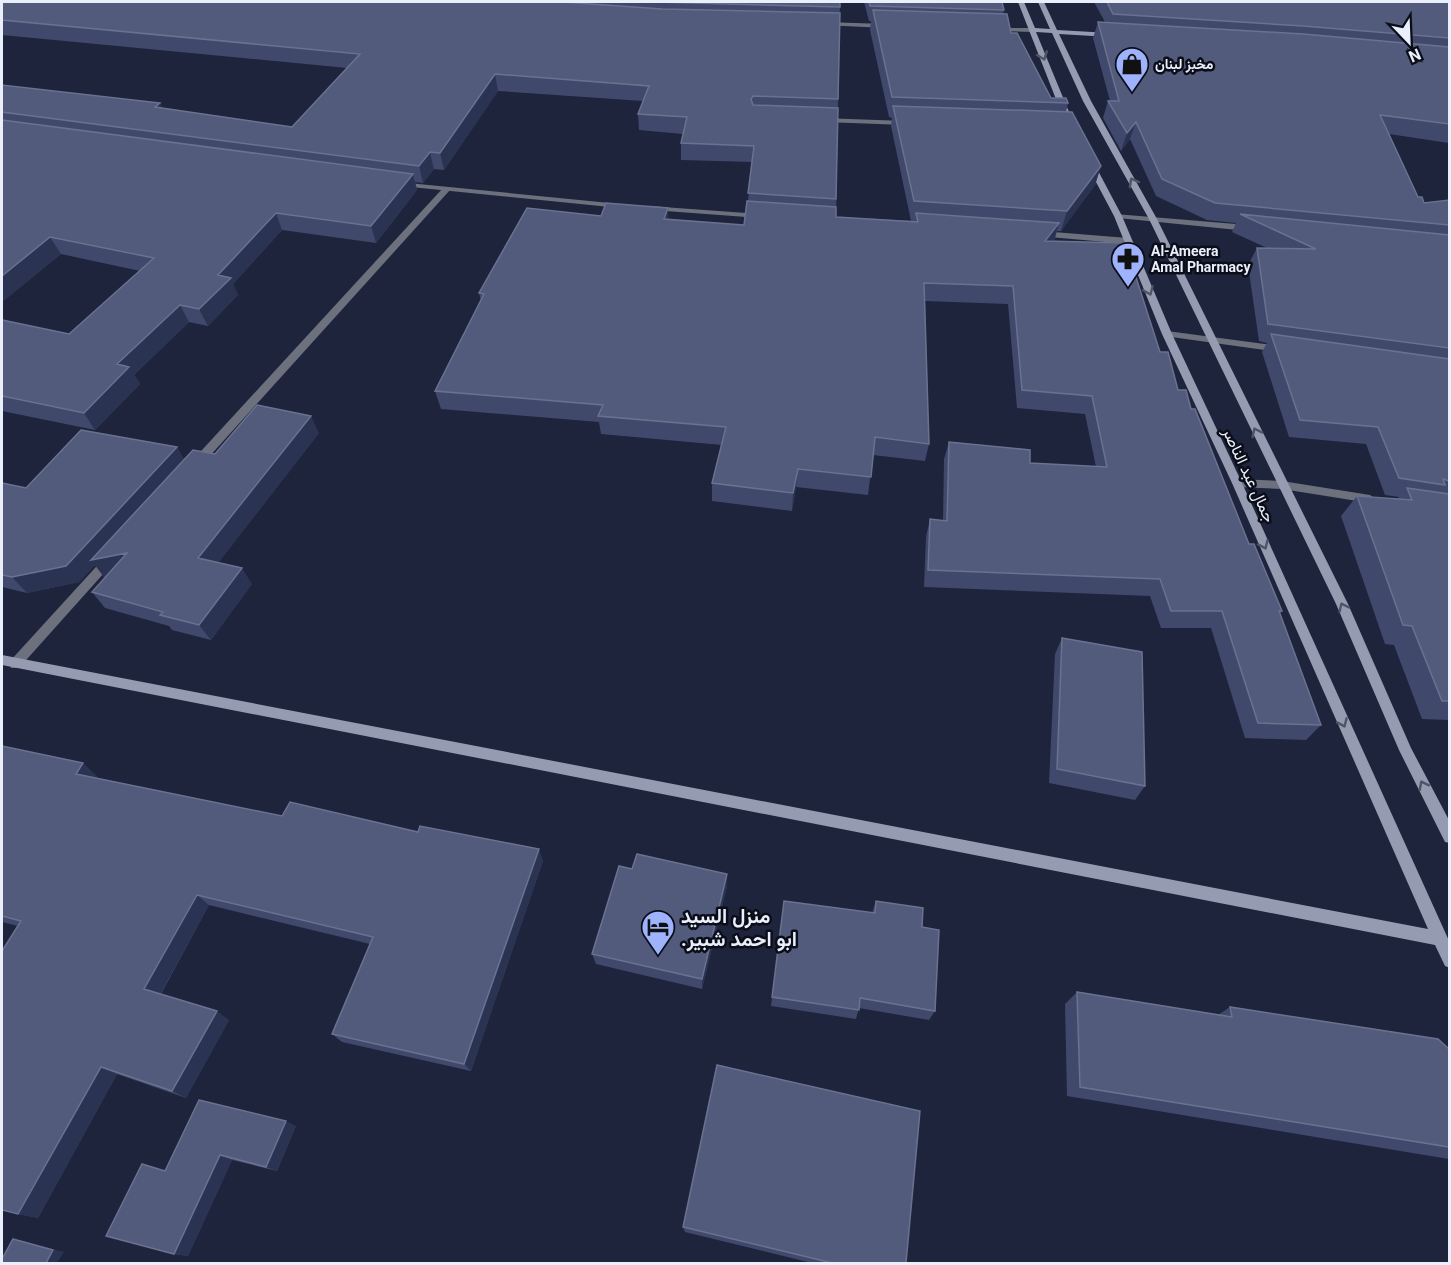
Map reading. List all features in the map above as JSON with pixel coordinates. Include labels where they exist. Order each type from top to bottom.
[{"type":"main road","points":[[1021,2],[1071,128]]},
{"type":"main road","name":"جمال عبد الناصر","points":[[1041,2],[1066,59],[1153,219],[1342,604],[1406,750],[1449,837]]},
{"type":"main road","points":[[1033,30],[1113,35]]},
{"type":"main road","name":"جمال عبد الناصر","points":[[1087,158],[1118,216],[1167,334],[1237,483],[1449,961]]},
{"type":"main road","points":[[8,662],[1438,939]]},
{"type":"street","points":[[818,24],[890,26]]},
{"type":"street","points":[[985,29],[1033,30]]},
{"type":"street","points":[[815,120],[920,123]]},
{"type":"street","points":[[386,182],[446,190],[632,206]]},
{"type":"street","points":[[190,471],[446,190]]},
{"type":"street","points":[[644,207],[773,217]]},
{"type":"street","points":[[1118,216],[1257,229]]},
{"type":"street","points":[[1033,234],[1128,241]]},
{"type":"street","points":[[1167,334],[1295,351]]},
{"type":"street","points":[[1237,483],[1282,485],[1382,501]]},
{"type":"street","points":[[8,662],[119,550]]},
{"type":"building","points":[[2,2],[563,2],[662,9],[840,13],[838,99],[753,96],[751,99],[753,105],[838,108],[836,199],[748,193],[754,146],[681,143],[687,117],[638,114],[649,86],[495,74],[440,153],[430,152],[419,166],[2,112],[2,85],[160,103],[155,107],[292,127],[360,54],[2,20]]},
{"type":"building","points":[[656,2],[840,2],[840,7]]},
{"type":"building","points":[[869,2],[1002,2],[1004,10],[870,6]]},
{"type":"building","points":[[1107,2],[1449,2],[1449,38],[1113,14]]},
{"type":"building","points":[[873,10],[1007,14],[1011,33],[1017,33],[1051,98],[1066,98],[1068,103],[892,97]]},
{"type":"building","points":[[1098,22],[1303,34],[1449,47],[1449,124],[1380,115],[1418,197],[1422,197],[1424,203],[1449,200],[1449,225],[1215,203],[1162,179],[1136,122],[1127,133],[1108,101],[1119,101]]},
{"type":"building","points":[[893,106],[1072,112],[1101,166],[1067,211],[914,201]]},
{"type":"building","points":[[2,120],[413,174],[371,226],[276,213],[218,275],[231,278],[199,309],[180,305],[117,364],[129,367],[84,413],[2,396],[2,320],[69,334],[154,258],[50,237],[2,276]]},
{"type":"building","points":[[747,201],[836,207],[836,217],[918,222],[916,213],[1059,223],[1045,241],[1125,243],[1160,352],[1168,352],[1178,390],[1186,390],[1191,409],[1195,409],[1249,544],[1254,544],[1282,611],[1279,611],[1321,725],[1258,723],[1222,611],[1171,611],[1160,579],[928,570],[930,519],[947,521],[949,442],[1030,450],[1030,463],[1107,467],[1092,396],[1022,390],[1013,286],[924,283],[929,444],[875,437],[871,477],[798,469],[793,493],[712,483],[726,427],[598,416],[603,405],[435,391],[484,294],[479,293],[527,208],[601,216],[606,203],[668,208],[664,219],[744,225]]},
{"type":"building","points":[[1240,214],[1449,235],[1449,348],[1268,324],[1257,248],[1316,249]]},
{"type":"building","points":[[1271,334],[1449,359],[1449,481],[1443,479],[1445,485],[1399,478],[1378,427],[1300,420]]},
{"type":"building","points":[[257,405],[311,416],[198,558],[242,568],[199,625],[160,615],[163,612],[92,592],[127,553],[91,560],[193,450],[215,454]]},
{"type":"building","points":[[81,430],[177,447],[66,566],[12,577],[2,575],[2,483],[26,488]]},
{"type":"building","points":[[1407,488],[1449,494],[1449,701],[1442,701],[1412,626],[1403,625],[1357,496],[1412,500]]},
{"type":"building","points":[[1062,638],[1142,652],[1145,786],[1057,769]]},
{"type":"building","points":[[2,746],[83,763],[76,774],[282,816],[290,802],[418,832],[420,826],[539,849],[464,1064],[332,1034],[373,937],[197,895],[144,989],[217,1011],[172,1091],[101,1067],[18,1214],[2,1210],[2,951],[21,921],[2,916]]},
{"type":"building","points":[[637,854],[727,874],[702,979],[592,954],[619,866],[632,869]]},
{"type":"building","points":[[784,901],[875,913],[876,901],[923,908],[922,927],[939,930],[935,1011],[860,998],[859,1010],[772,997]]},
{"type":"building","points":[[1077,992],[1232,1017],[1230,1007],[1438,1039],[1449,1049],[1449,1147],[1080,1087]]},
{"type":"building","points":[[717,1065],[920,1111],[906,1263],[832,1263],[683,1227]]},
{"type":"building","points":[[199,1100],[286,1121],[266,1167],[220,1155],[174,1254],[106,1236],[142,1164],[165,1171]]},
{"type":"building","points":[[13,1239],[53,1250],[46,1263],[2,1263]]},
{"type":"place","name":"مخبز لبنان","points":[[1132,93]]},
{"type":"place","name":"Al-Ameera Amal Pharmacy","points":[[1128,288]]},
{"type":"place","name":"منزل السيد .ابو احمد شبير","points":[[658,956]]}]
